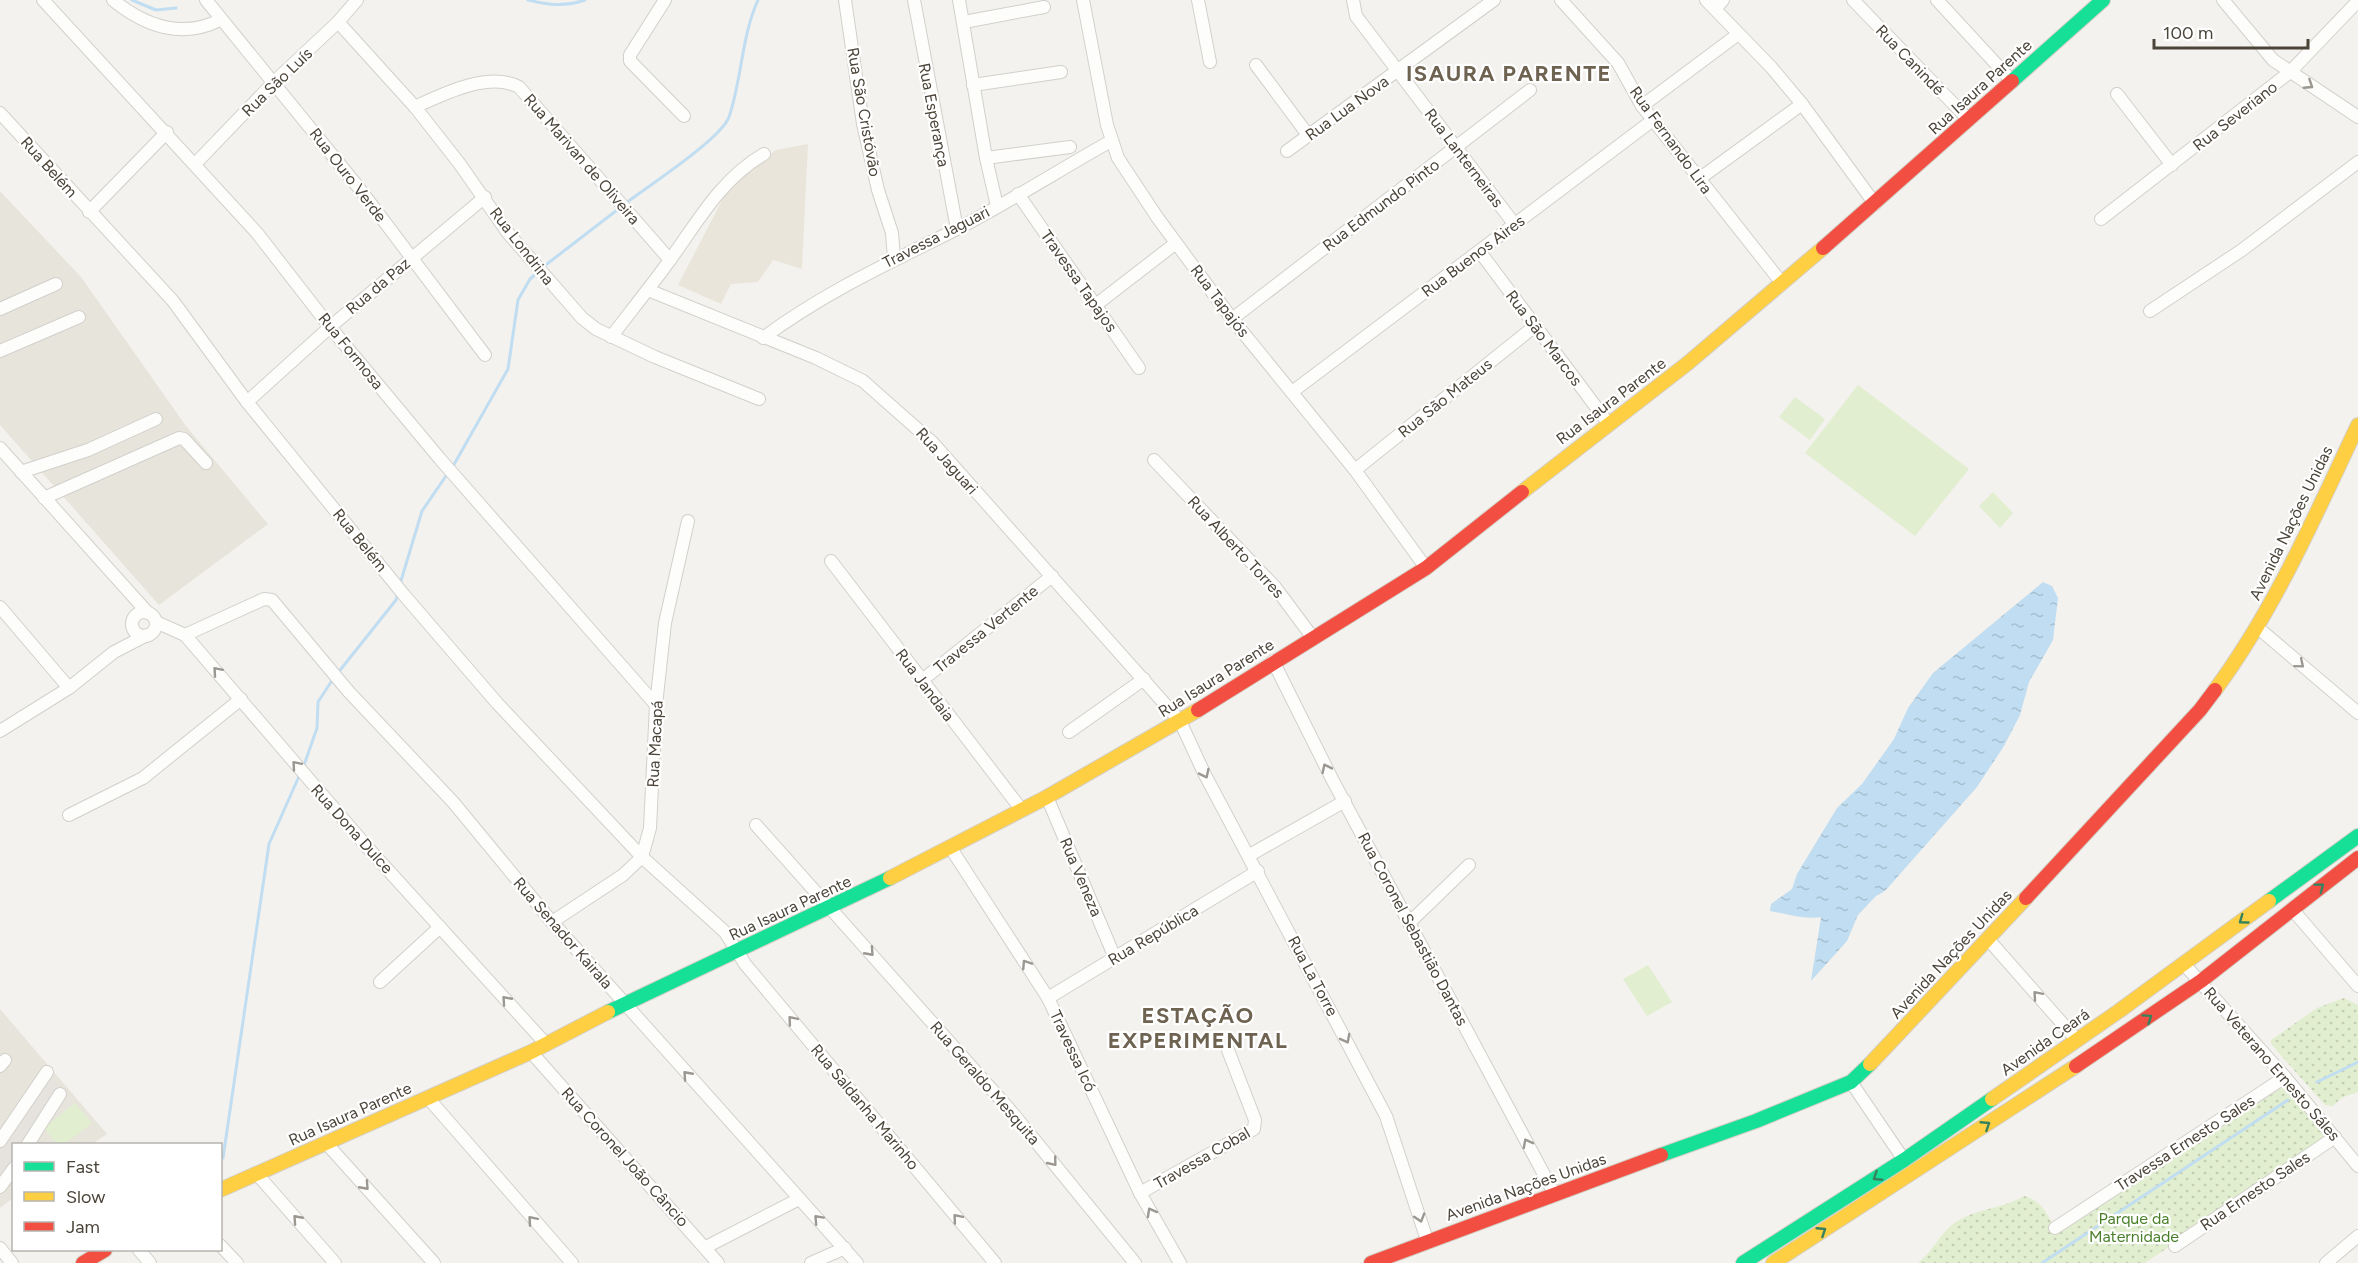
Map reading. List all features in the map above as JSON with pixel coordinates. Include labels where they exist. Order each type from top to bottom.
[{"type":"street","name":"Rua Formosa","points":[[43,0],[196,163],[257,233],[330,327],[440,459],[656,705]]},
{"type":"street","points":[[113,0],[149,22],[178,30],[202,29],[220,20]]},
{"type":"street","name":"Rua Ouro Verde","points":[[206,0],[412,257],[485,355]]},
{"type":"street","name":"Rua São Luís","points":[[196,163],[274,82],[339,22],[357,0]]},
{"type":"street","points":[[665,0],[630,55],[630,61],[684,116]]},
{"type":"street","name":"Rua São Cristóvão","points":[[845,0],[863,124],[878,190],[892,233],[894,258]]},
{"type":"street","name":"Rua Esperança","points":[[914,0],[957,229]]},
{"type":"street","points":[[959,0],[986,158],[997,206]]},
{"type":"street","name":"Rua Tapajós","points":[[1083,0],[1111,141],[1127,172],[1232,319],[1355,470],[1426,568]]},
{"type":"street","points":[[1198,0],[1210,62]]},
{"type":"street","name":"Rua Lua Nova","points":[[1287,151],[1494,0]]},
{"type":"street","name":"Rua Fernando Lira","points":[[1561,0],[1618,63],[1642,106],[1781,282]]},
{"type":"street","name":"Rua Canindé","points":[[1853,0],[1968,119]]},
{"type":"street","points":[[1937,0],[2011,80]]},
{"type":"street","points":[[2223,0],[2273,60],[2358,117]]},
{"type":"street","name":"Rua Lanterneiras","points":[[1353,1],[1356,16],[1515,225]]},
{"type":"street","name":"Rua Severiano","points":[[2101,219],[2290,72],[2358,1]]},
{"type":"street","points":[[1715,3],[1737,35],[1772,67],[1802,104],[1875,204]]},
{"type":"street","name":"Rua Isaura Parente","points":[[222,1189],[531,1052],[625,1003],[831,908],[1021,808],[1047,797],[1180,721],[1426,568],[1608,423],[1688,363],[1875,204],[2094,3]]},
{"type":"street","points":[[964,22],[1044,7]]},
{"type":"street","name":"Rua Londrina","points":[[339,22],[414,107],[485,197],[508,233],[582,318],[611,337],[759,399]]},
{"type":"street","points":[[1642,106],[1737,35]]},
{"type":"street","points":[[1256,65],[1308,135]]},
{"type":"street","points":[[973,86],[1061,72]]},
{"type":"street","name":"Rua Marivan de Oliveira","points":[[414,107],[456,88],[492,83],[513,84],[530,97],[670,260]]},
{"type":"street","name":"Rua Edmundo Pinto","points":[[1232,319],[1530,90]]},
{"type":"street","points":[[2117,94],[2172,165]]},
{"type":"street","points":[[1699,179],[1802,104]]},
{"type":"street","name":"Rua Belém","points":[[0,113],[89,212],[108,227],[173,301],[247,402],[404,595],[558,772],[642,857],[724,932],[736,951]]},
{"type":"street","name":"Rua Buenos Aires","points":[[1292,392],[1653,120]]},
{"type":"street","points":[[89,212],[167,132]]},
{"type":"street","name":"Travessa Jaguari","points":[[763,338],[808,307],[894,258],[957,229],[1111,141]]},
{"type":"street","points":[[986,158],[1070,147]]},
{"type":"street","points":[[611,337],[727,182],[745,165],[764,154]]},
{"type":"street","points":[[2150,311],[2242,250],[2358,162]]},
{"type":"street","name":"Travessa Tapajos","points":[[1018,194],[1097,304],[1139,368]]},
{"type":"street","name":"Rua da Paz","points":[[247,402],[330,327],[485,197]]},
{"type":"street","points":[[1097,304],[1176,243]]},
{"type":"street","name":"Rua São Marcos","points":[[1479,252],[1608,423]]},
{"type":"street","points":[[0,309],[56,284]]},
{"type":"street","name":"Rua Jaguari","points":[[648,290],[841,369],[863,381],[932,442],[1180,721]]},
{"type":"street","points":[[0,351],[79,317]]},
{"type":"street","name":"Rua São Mateus","points":[[1355,470],[1535,326]]},
{"type":"street","points":[[21,472],[88,450],[156,419]]},
{"type":"street","name":"Avenida Nações Unidas","points":[[1371,1263],[1427,1240],[1756,1121],[1851,1082],[1884,1051],[2199,710],[2230,672],[2277,594],[2358,425]]},
{"type":"street","points":[[44,498],[179,438],[184,439],[206,464]]},
{"type":"street","points":[[0,448],[152,617],[155,629],[114,652],[69,688],[0,731]]},
{"type":"street","name":"Rua Alberto Torres","points":[[1154,460],[1275,587],[1313,638]]},
{"type":"street","name":"Rua Macapá","points":[[642,857],[650,828],[656,705],[665,623],[688,521]]},
{"type":"street","name":"Rua Jandaia","points":[[831,561],[921,681],[1021,808]]},
{"type":"street","name":"Travessa Vertente","points":[[921,681],[1052,576]]},
{"type":"street","points":[[124,588],[133,624],[140,635],[147,635]]},
{"type":"street","name":"Rua Senador Kairala","points":[[185,634],[264,599],[272,600],[342,684],[453,802],[552,922],[857,1263]]},
{"type":"street","points":[[0,607],[69,688]]},
{"type":"street","points":[[114,652],[141,613],[152,617]]},
{"type":"street","name":"Rua Dona Dulce","points":[[152,617],[185,634],[310,781],[546,1044]]},
{"type":"street","points":[[2256,626],[2358,713]]},
{"type":"street","name":"Rua Coronel Sebastião Dantas","points":[[1274,661],[1409,923],[1555,1195]]},
{"type":"street","points":[[1069,732],[1144,679]]},
{"type":"street","points":[[69,815],[143,778],[241,699]]},
{"type":"street","name":"Rua La Torre","points":[[1180,721],[1204,773],[1258,871],[1389,1123],[1427,1240]]},
{"type":"street","name":"Rua Veneza","points":[[1047,797],[1115,958]]},
{"type":"street","points":[[1248,856],[1345,801]]},
{"type":"street","name":"Rua Geraldo Mesquita","points":[[756,825],[1011,1110],[1135,1263]]},
{"type":"street","name":"Avenida Ceará","points":[[1743,1263],[1904,1160],[2119,1011],[2358,836]]},
{"type":"street","name":"Travessa Icó","points":[[950,847],[1048,998],[1140,1193],[1180,1263]]},
{"type":"street","points":[[552,922],[623,875],[642,857]]},
{"type":"street","points":[[1773,1263],[2101,1050],[2201,981],[2358,858]]},
{"type":"street","points":[[1409,923],[1469,865]]},
{"type":"street","name":"Rua República","points":[[1048,998],[1258,871]]},
{"type":"street","points":[[2292,909],[2358,986]]},
{"type":"street","points":[[380,982],[440,927]]},
{"type":"street","points":[[1987,938],[2076,1039]]},
{"type":"street","name":"Rua Saldanha Marinho","points":[[736,951],[995,1263]]},
{"type":"street","name":"Rua Veterano Ernesto Sáles","points":[[2183,963],[2285,1077],[2358,1166]]},
{"type":"street","points":[[2101,1050],[2119,1024],[2119,1011]]},
{"type":"street","name":"Travessa Cobal","points":[[1140,1193],[1254,1129],[1255,1120],[1228,1050]]},
{"type":"street","name":"Rua Coronel João Câncio","points":[[531,1052],[718,1263]]},
{"type":"street","points":[[2044,1087],[2045,1071],[2056,1054]]},
{"type":"street","points":[[0,1141],[47,1072]]},
{"type":"street","name":"Travessa Ernesto Sales","points":[[2055,1228],[2285,1077]]},
{"type":"street","points":[[1851,1082],[1904,1160]]},
{"type":"street","points":[[29,1143],[60,1094]]},
{"type":"street","points":[[428,1098],[572,1263]]},
{"type":"street","name":"Rua Ernesto Sales","points":[[2175,1246],[2335,1137]]},
{"type":"street","points":[[326,1143],[434,1263]]},
{"type":"street","points":[[0,1187],[12,1171]]},
{"type":"street","points":[[256,1173],[335,1263]]},
{"type":"street","points":[[706,1247],[799,1199]]},
{"type":"street","points":[[2326,1263],[2358,1236]]},
{"type":"street","points":[[222,1247],[237,1263]]},
{"type":"street","points":[[0,1248],[12,1263]]},
{"type":"street","points":[[811,1263],[844,1248]]},
{"type":"street","points":[[83,1263],[103,1251]]},
{"type":"street","points":[[141,1251],[150,1263]]},
{"type":"shaded area","points":[[808,144],[802,269],[773,260],[758,282],[731,284],[721,304],[678,285],[729,187],[776,150]]},
{"type":"shaded area","points":[[0,191],[81,277],[186,426],[268,524],[159,605],[0,425]]},
{"type":"shaded area","points":[[0,1009],[107,1134],[94,1143],[12,1143],[12,1199],[0,1208]]},
{"type":"shaded area","points":[[40,1072],[58,1085],[64,1093],[31,1143],[12,1143],[12,1170],[0,1180],[0,1132]]},
{"type":"green space","points":[[1858,385],[1969,469],[1915,536],[1805,453]]},
{"type":"green space","points":[[1795,397],[1825,419],[1810,440],[1779,417]]},
{"type":"green space","points":[[1993,492],[2013,513],[2000,528],[1979,506]]},
{"type":"green space","points":[[1648,965],[1672,1002],[1647,1016],[1623,979]]},
{"type":"green space","points":[[2344,998],[2358,1005],[2358,1092],[2341,1098],[2333,1106],[2325,1105],[2271,1044],[2271,1040],[2317,1008]]},
{"type":"green space","name":"Parque da Maternidade","points":[[2283,1087],[2326,1136],[2326,1142],[2145,1263],[1918,1263],[1953,1224],[1970,1215],[2024,1196],[2031,1198],[2041,1206],[2059,1233]]},
{"type":"green space","points":[[75,1103],[92,1123],[66,1143],[56,1143],[44,1128]]},
{"type":"water","points":[[2043,582],[2052,586],[2058,598],[2053,640],[2029,682],[2020,715],[2004,746],[1977,787],[1885,891],[1876,896],[1858,915],[1847,941],[1811,981],[1821,917],[1802,917],[1770,911],[1771,904],[1792,889],[1797,874],[1837,808],[1862,784],[1894,739],[1908,708],[1933,673]]},
{"type":"waterway","points":[[132,0],[156,10],[176,8]]},
{"type":"waterway","points":[[528,0],[556,4],[570,4],[585,0]]},
{"type":"waterway","points":[[626,203],[698,150],[729,117],[748,29],[758,0]]},
{"type":"waterway","points":[[543,267],[621,207]]},
{"type":"waterway","points":[[452,468],[508,369],[518,300],[530,279],[538,272]]},
{"type":"waterway","points":[[400,584],[422,511],[448,473]]},
{"type":"waterway","points":[[337,674],[396,600],[398,593]]},
{"type":"waterway","points":[[303,768],[317,728],[318,702],[333,679]]},
{"type":"waterway","points":[[223,1158],[269,844],[300,774]]},
{"type":"waterway","points":[[2317,1082],[2358,1062]]},
{"type":"waterway","points":[[2042,1263],[2288,1100]]},
{"type":"traffic: fast","points":[[2012,81],[2103,0]]},
{"type":"traffic: fast","points":[[2269,901],[2358,836]]},
{"type":"traffic: fast","points":[[608,1012],[890,878]]},
{"type":"traffic: fast","points":[[1661,1155],[1756,1121],[1851,1082],[1870,1064]]},
{"type":"traffic: fast","points":[[1743,1263],[1904,1160],[1992,1099]]},
{"type":"traffic: slow","points":[[1522,492],[1688,363],[1823,248]]},
{"type":"traffic: slow","points":[[2215,690],[2237,659],[2275,595],[2358,425]]},
{"type":"traffic: slow","points":[[890,878],[1047,797],[1198,710]]},
{"type":"traffic: slow","points":[[1870,1064],[2026,898]]},
{"type":"traffic: slow","points":[[1992,1099],[2119,1011],[2269,901]]},
{"type":"traffic: slow","points":[[222,1189],[531,1052],[608,1012]]},
{"type":"traffic: slow","points":[[1773,1263],[2076,1066]]},
{"type":"traffic: jam","points":[[1823,248],[2012,81]]},
{"type":"traffic: jam","points":[[1198,710],[1426,568],[1522,492]]},
{"type":"traffic: jam","points":[[2026,898],[2200,710],[2215,690]]},
{"type":"traffic: jam","points":[[2076,1066],[2201,981],[2358,858]]},
{"type":"traffic: jam","points":[[1371,1263],[1661,1155]]},
{"type":"traffic: jam","points":[[83,1263],[103,1251]]},
{"type":"district","name":"ISAURA PARENTE","points":[[1509,73]]},
{"type":"district","name":"ESTAÇÃO EXPERIMENTAL","points":[[1198,1028]]}]
